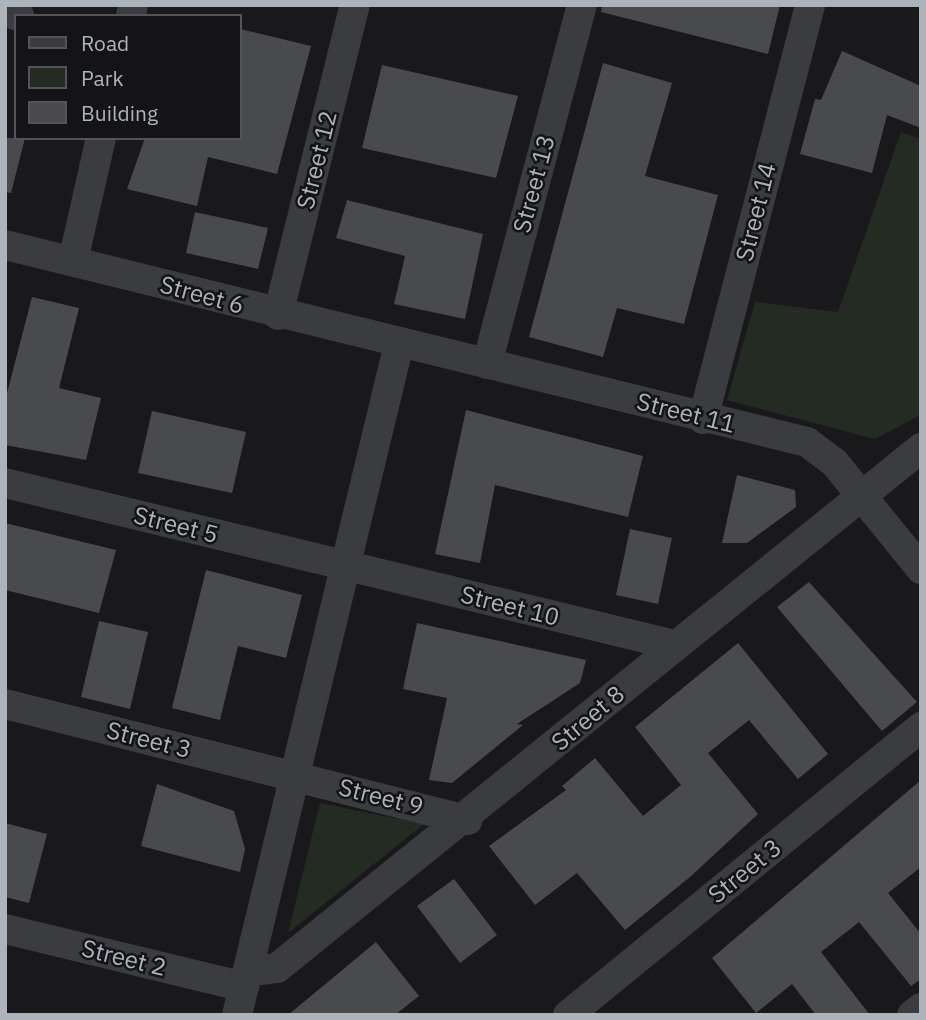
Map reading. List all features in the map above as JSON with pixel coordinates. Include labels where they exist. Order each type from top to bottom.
[{"type":"street","name":"Street 12","points":[[278,315],[355,5]]},
{"type":"street","name":"Street 13","points":[[487,364],[582,5]]},
{"type":"street","name":"Street 14","points":[[703,419],[810,5]]},
{"type":"street","points":[[73,261],[101,140]]},
{"type":"street","name":"Street 6","points":[[5,245],[399,344]]},
{"type":"street","name":"Street 11","points":[[399,344],[807,442],[863,496],[921,569]]},
{"type":"street","points":[[243,991],[399,344]]},
{"type":"street","name":"Street 8","points":[[243,991],[277,968],[468,820],[674,645],[921,448]]},
{"type":"street","name":"Street 5","points":[[5,483],[346,566]]},
{"type":"street","name":"Street 10","points":[[346,566],[674,645]]},
{"type":"street","name":"Street 3","points":[[5,704],[293,775]]},
{"type":"street","name":"Street 3","points":[[569,1015],[921,727]]},
{"type":"street","name":"Street 9","points":[[293,775],[468,820]]},
{"type":"street","name":"Street 2","points":[[5,929],[243,991]]},
{"type":"street","points":[[912,1015],[921,1008]]},
{"type":"green space","points":[[901,132],[921,139],[921,415],[875,439],[727,400],[755,302],[838,312]]},
{"type":"green space","points":[[320,803],[424,824],[288,933]]},
{"type":"building","points":[[602,5],[780,5],[768,54],[601,12]]},
{"type":"building","points":[[242,29],[311,46],[277,174],[208,157],[197,206],[127,189],[144,140],[242,140]]},
{"type":"building","points":[[842,51],[921,86],[921,128],[887,115],[872,173],[800,154],[815,99],[821,100]]},
{"type":"building","points":[[603,63],[672,83],[645,176],[718,195],[684,324],[617,308],[603,357],[529,337]]},
{"type":"building","points":[[382,65],[518,96],[496,178],[362,148]]},
{"type":"building","points":[[5,138],[24,140],[11,193],[5,192]]},
{"type":"building","points":[[347,200],[483,234],[465,319],[394,304],[405,256],[336,238]]},
{"type":"building","points":[[195,212],[268,228],[258,269],[186,253]]},
{"type":"building","points":[[32,297],[79,308],[59,388],[101,398],[86,460],[5,445],[5,401]]},
{"type":"building","points":[[466,410],[643,456],[628,517],[495,485],[480,563],[435,554]]},
{"type":"building","points":[[152,411],[246,432],[232,493],[138,473]]},
{"type":"building","points":[[737,475],[795,490],[796,507],[747,543],[722,543]]},
{"type":"building","points":[[5,523],[116,550],[99,613],[5,590]]},
{"type":"building","points":[[630,529],[672,538],[658,604],[616,595]]},
{"type":"building","points":[[206,570],[302,595],[286,658],[238,646],[220,720],[172,708]]},
{"type":"building","points":[[809,582],[917,702],[882,731],[777,607]]},
{"type":"building","points":[[99,621],[148,632],[130,709],[81,697]]},
{"type":"building","points":[[417,623],[586,660],[580,683],[517,724],[523,725],[452,783],[429,780],[447,698],[403,689]]},
{"type":"building","points":[[738,643],[828,754],[798,779],[749,720],[708,753],[758,814],[690,877],[625,930],[577,873],[535,905],[489,846],[566,790],[562,786],[595,758],[643,816],[681,785],[635,727]]},
{"type":"building","points":[[921,780],[921,867],[888,893],[921,934],[921,979],[911,986],[859,922],[821,952],[870,1015],[816,1015],[792,984],[756,1013],[712,958]]},
{"type":"building","points":[[157,784],[234,811],[245,849],[240,872],[141,846]]},
{"type":"building","points":[[5,823],[47,834],[29,903],[5,897]]},
{"type":"building","points":[[454,879],[497,935],[460,963],[417,906]]},
{"type":"building","points":[[376,942],[419,996],[395,1015],[288,1015]]}]
